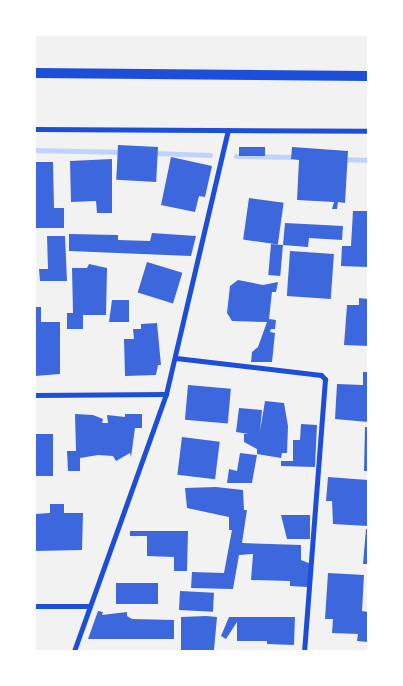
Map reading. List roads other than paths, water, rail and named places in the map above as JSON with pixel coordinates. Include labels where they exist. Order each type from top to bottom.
[{"type":"main road","points":[[35,72],[368,76]]},
{"type":"street","points":[[35,129],[368,130]]},
{"type":"street","points":[[74,651],[166,394],[176,358],[228,130]]},
{"type":"street","points":[[176,358],[322,375],[326,379],[304,651]]},
{"type":"street","points":[[35,395],[166,394]]},
{"type":"street","points":[[35,606],[90,606]]},
{"type":"waterway","points":[[35,150],[124,152]]},
{"type":"waterway","points":[[154,153],[210,155]]},
{"type":"waterway","points":[[236,156],[297,157]]},
{"type":"waterway","points":[[342,159],[368,160]]}]
